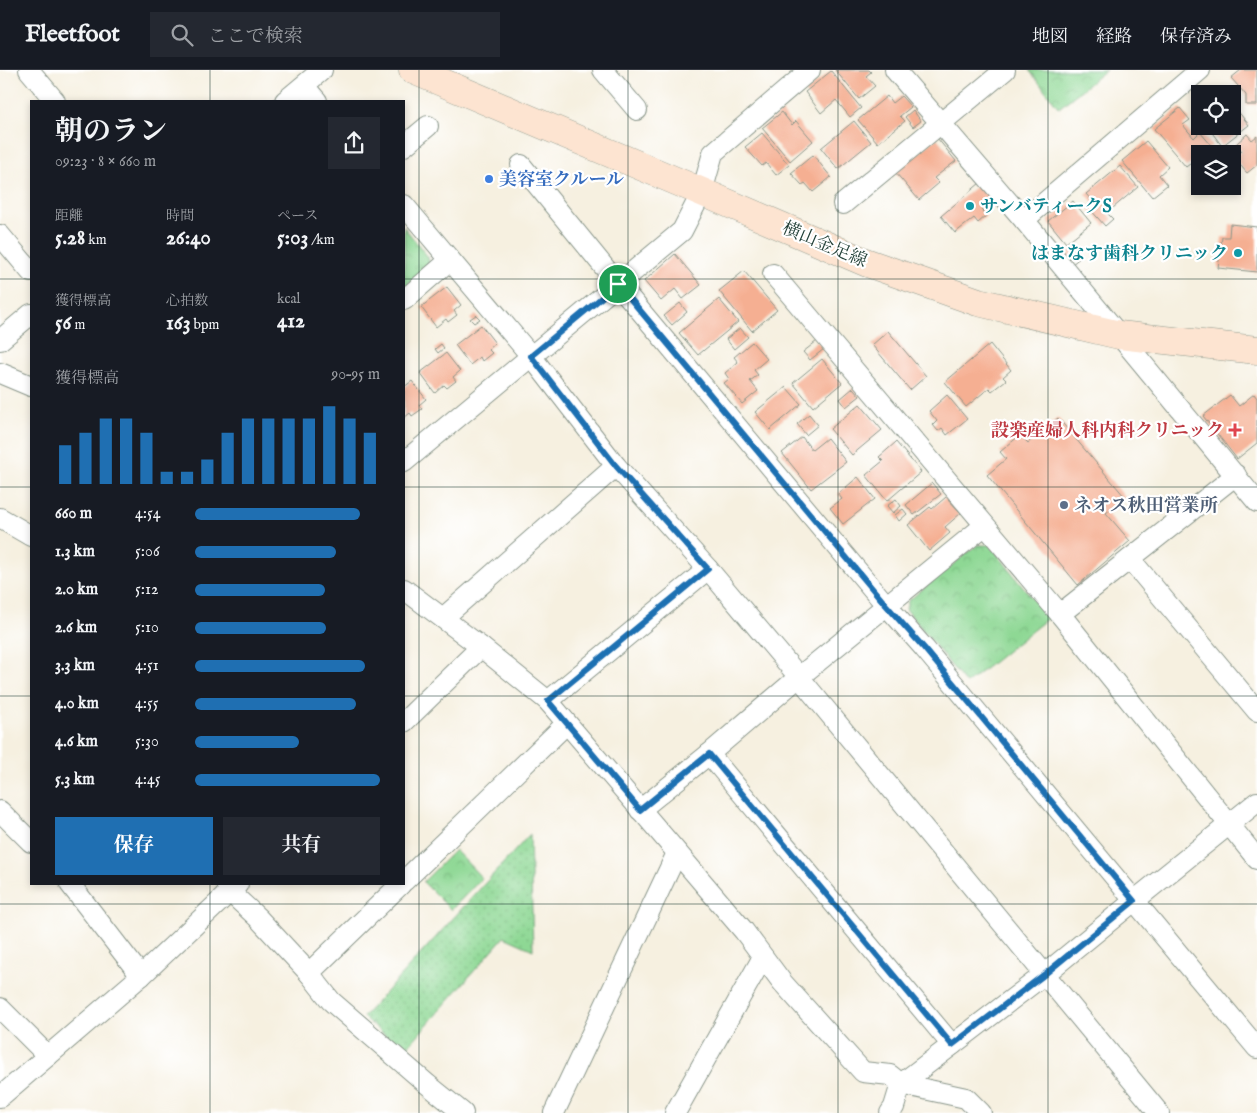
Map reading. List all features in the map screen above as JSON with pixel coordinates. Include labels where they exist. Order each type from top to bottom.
[{"type":"street","points":[[29,70],[54,100]]},
{"type":"street","points":[[286,100],[322,70]]},
{"type":"street","name":"横山金足線","points":[[413,70],[865,262],[978,302],[1119,334],[1257,350]]},
{"type":"street","points":[[405,461],[682,230],[702,192],[713,152],[810,70]]},
{"type":"street","points":[[895,70],[1024,220],[1257,502]]},
{"type":"street","points":[[843,204],[1005,70]]},
{"type":"street","points":[[1024,220],[1200,70]]},
{"type":"street","points":[[606,71],[636,110]]},
{"type":"street","points":[[304,86],[316,100]]},
{"type":"street","points":[[405,145],[428,126]]},
{"type":"street","points":[[520,165],[1257,1048]]},
{"type":"street","points":[[405,206],[531,356],[616,466],[708,569],[799,677],[1159,1113]]},
{"type":"street","points":[[0,235],[30,271]]},
{"type":"street","points":[[405,299],[450,260]]},
{"type":"street","points":[[773,274],[1060,614],[1257,859]]},
{"type":"street","points":[[0,340],[30,315]]},
{"type":"street","points":[[0,373],[30,386]]},
{"type":"street","points":[[443,618],[616,466]]},
{"type":"street","points":[[1060,614],[1236,475]]},
{"type":"street","points":[[0,518],[30,535]]},
{"type":"street","points":[[640,810],[984,526]]},
{"type":"street","points":[[1130,559],[1257,711]]},
{"type":"street","points":[[548,701],[708,569]]},
{"type":"street","points":[[405,589],[548,701],[744,931],[782,982],[863,1072],[890,1075],[901,1084],[966,1098],[981,1113]]},
{"type":"street","points":[[405,721],[481,647]]},
{"type":"street","points":[[405,879],[566,724]]},
{"type":"street","points":[[709,754],[952,1045]]},
{"type":"street","points":[[890,1113],[894,1107],[901,1084],[1045,974],[1257,802]]},
{"type":"street","points":[[0,811],[30,841]]},
{"type":"street","points":[[554,1113],[677,853]]},
{"type":"street","points":[[71,885],[141,976]]},
{"type":"street","points":[[309,973],[399,885]]},
{"type":"street","points":[[0,1097],[141,976],[231,886],[309,973],[331,1002],[463,1113]]},
{"type":"street","points":[[675,1113],[763,956]]},
{"type":"street","points":[[0,1008],[48,1056]]},
{"type":"green space","points":[[1029,70],[1106,70],[1059,108]]},
{"type":"green space","points":[[405,228],[428,257],[430,267],[405,287]]},
{"type":"green space","points":[[977,545],[990,545],[1048,618],[966,684],[906,609],[908,601]]},
{"type":"green space","points":[[530,834],[533,950],[504,937],[404,1051],[363,1017]]},
{"type":"green space","points":[[455,850],[482,878],[451,910],[423,882]]},
{"type":"building","points":[[835,70],[869,70],[871,72],[866,76],[875,86],[859,99]]},
{"type":"building","points":[[1241,70],[1257,70],[1257,105],[1246,105],[1246,95],[1241,89],[1241,85],[1237,85],[1231,78]]},
{"type":"building","points":[[831,71],[861,108],[850,117],[836,100],[821,113],[805,92]]},
{"type":"building","points":[[887,96],[892,103],[901,96],[911,107],[900,116],[905,121],[878,143],[858,120]]},
{"type":"building","points":[[1180,108],[1190,120],[1183,125],[1191,135],[1194,138],[1197,135],[1203,135],[1211,145],[1191,145],[1191,163],[1186,167],[1154,129]]},
{"type":"building","points":[[913,110],[921,121],[913,127],[905,117]]},
{"type":"building","points":[[782,112],[792,125],[796,121],[813,141],[790,161],[762,128]]},
{"type":"building","points":[[1241,115],[1249,125],[1241,131]]},
{"type":"building","points":[[854,121],[871,142],[838,169],[821,148]]},
{"type":"building","points":[[762,133],[789,165],[776,175],[766,163],[762,166],[745,147]]},
{"type":"building","points":[[1247,134],[1252,140],[1257,136],[1257,165],[1247,173],[1241,166],[1241,145],[1236,144]]},
{"type":"building","points":[[1214,135],[1236,135],[1223,145]]},
{"type":"building","points":[[937,138],[956,161],[934,178],[939,183],[919,200],[895,172]]},
{"type":"building","points":[[1146,141],[1168,167],[1159,175],[1167,185],[1152,197],[1122,161]]},
{"type":"building","points":[[813,155],[831,177],[813,192],[805,183],[802,185],[791,173]]},
{"type":"building","points":[[1120,166],[1138,187],[1107,213],[1113,219],[1105,226],[1089,208],[1094,203],[1086,194]]},
{"type":"building","name":"サンバティークS","points":[[980,183],[995,201],[982,211],[986,216],[978,223],[974,218],[955,233],[941,216]]},
{"type":"building","points":[[1073,201],[1091,223],[1066,243],[1048,221]]},
{"type":"building","name":"はまなす歯科クリニック","points":[[1230,224],[1257,227],[1257,272],[1218,268],[1222,237],[1229,237]]},
{"type":"building","points":[[1075,247],[1082,256],[1071,265],[1064,256]]},
{"type":"building","points":[[675,254],[701,285],[683,299],[675,289],[661,301],[644,281]]},
{"type":"building","points":[[744,271],[777,310],[752,331],[719,291]]},
{"type":"building","points":[[447,287],[461,305],[454,311],[457,315],[448,322],[446,319],[436,327],[421,307]]},
{"type":"building","points":[[719,299],[738,322],[698,355],[679,333]]},
{"type":"building","points":[[680,303],[687,312],[672,325],[664,316]]},
{"type":"building","points":[[476,315],[480,319],[474,323],[470,319]]},
{"type":"building","points":[[481,325],[495,343],[488,349],[492,353],[482,361],[480,357],[470,365],[455,345]]},
{"type":"building","points":[[740,328],[748,337],[734,349],[726,339]]},
{"type":"building","points":[[888,331],[926,376],[910,390],[872,345]]},
{"type":"building","points":[[817,341],[824,349],[810,360],[803,352]]},
{"type":"building","points":[[752,342],[767,359],[754,370],[758,375],[750,381],[758,391],[742,404],[724,383],[729,379],[725,373],[738,362],[734,357]]},
{"type":"building","points":[[441,344],[444,348],[438,353],[435,349]]},
{"type":"building","points":[[990,344],[1011,370],[1003,377],[1006,380],[992,391],[989,388],[966,407],[945,382]]},
{"type":"building","points":[[446,353],[460,371],[453,377],[456,381],[447,388],[444,385],[435,393],[420,373]]},
{"type":"building","points":[[822,359],[842,383],[813,407],[793,383]]},
{"type":"building","points":[[412,381],[426,399],[419,405],[422,409],[412,416],[410,413],[405,417],[405,386]]},
{"type":"building","points":[[786,387],[801,404],[770,430],[755,412]]},
{"type":"building","points":[[853,388],[860,396],[846,407],[840,399]]},
{"type":"building","name":"設楽産婦人科内科クリニック","points":[[1254,394],[1257,398],[1257,443],[1237,459],[1203,416],[1230,395],[1239,406]]},
{"type":"building","points":[[947,395],[967,419],[947,435],[942,428],[938,431],[933,425],[937,421],[929,411]]},
{"type":"building","points":[[860,404],[882,430],[852,455],[830,429]]},
{"type":"building","points":[[809,414],[818,425],[806,435],[797,424]]},
{"type":"building","name":"ネオス秋田営業所","points":[[1058,418],[1125,497],[1106,513],[1130,541],[1078,585],[987,475],[1006,459],[1000,452],[1020,435],[1028,443]]},
{"type":"building","points":[[802,437],[812,450],[827,438],[846,462],[811,489],[782,453]]},
{"type":"building","points":[[896,442],[921,472],[887,501],[866,475],[883,461],[879,457]]},
{"type":"building","points":[[858,477],[875,499],[843,524],[830,508],[842,499],[838,494]]},
{"type":"building","points":[[932,483],[941,494],[914,515],[906,505]]},
{"type":"building","points":[[946,497],[961,513],[945,527],[950,533],[929,551],[908,525]]},
{"type":"building","points":[[896,499],[901,506],[893,513],[887,506]]},
{"type":"building","points":[[903,509],[907,514],[899,521],[895,515]]},
{"type":"place","name":"美容室クルール","points":[[489,179]]},
{"type":"place","name":"サンバティークS","points":[[970,206]]},
{"type":"place","name":"はまなす歯科クリニック","points":[[1238,253]]},
{"type":"place","name":"設楽産婦人科内科クリニック","points":[[1235,430]]},
{"type":"place","name":"ネオス秋田営業所","points":[[1064,505]]},
{"type":"route","points":[[618,284],[1134,901],[1045,974],[952,1045],[709,754],[640,810],[548,701],[708,569],[616,466],[531,356],[618,284]]}]
